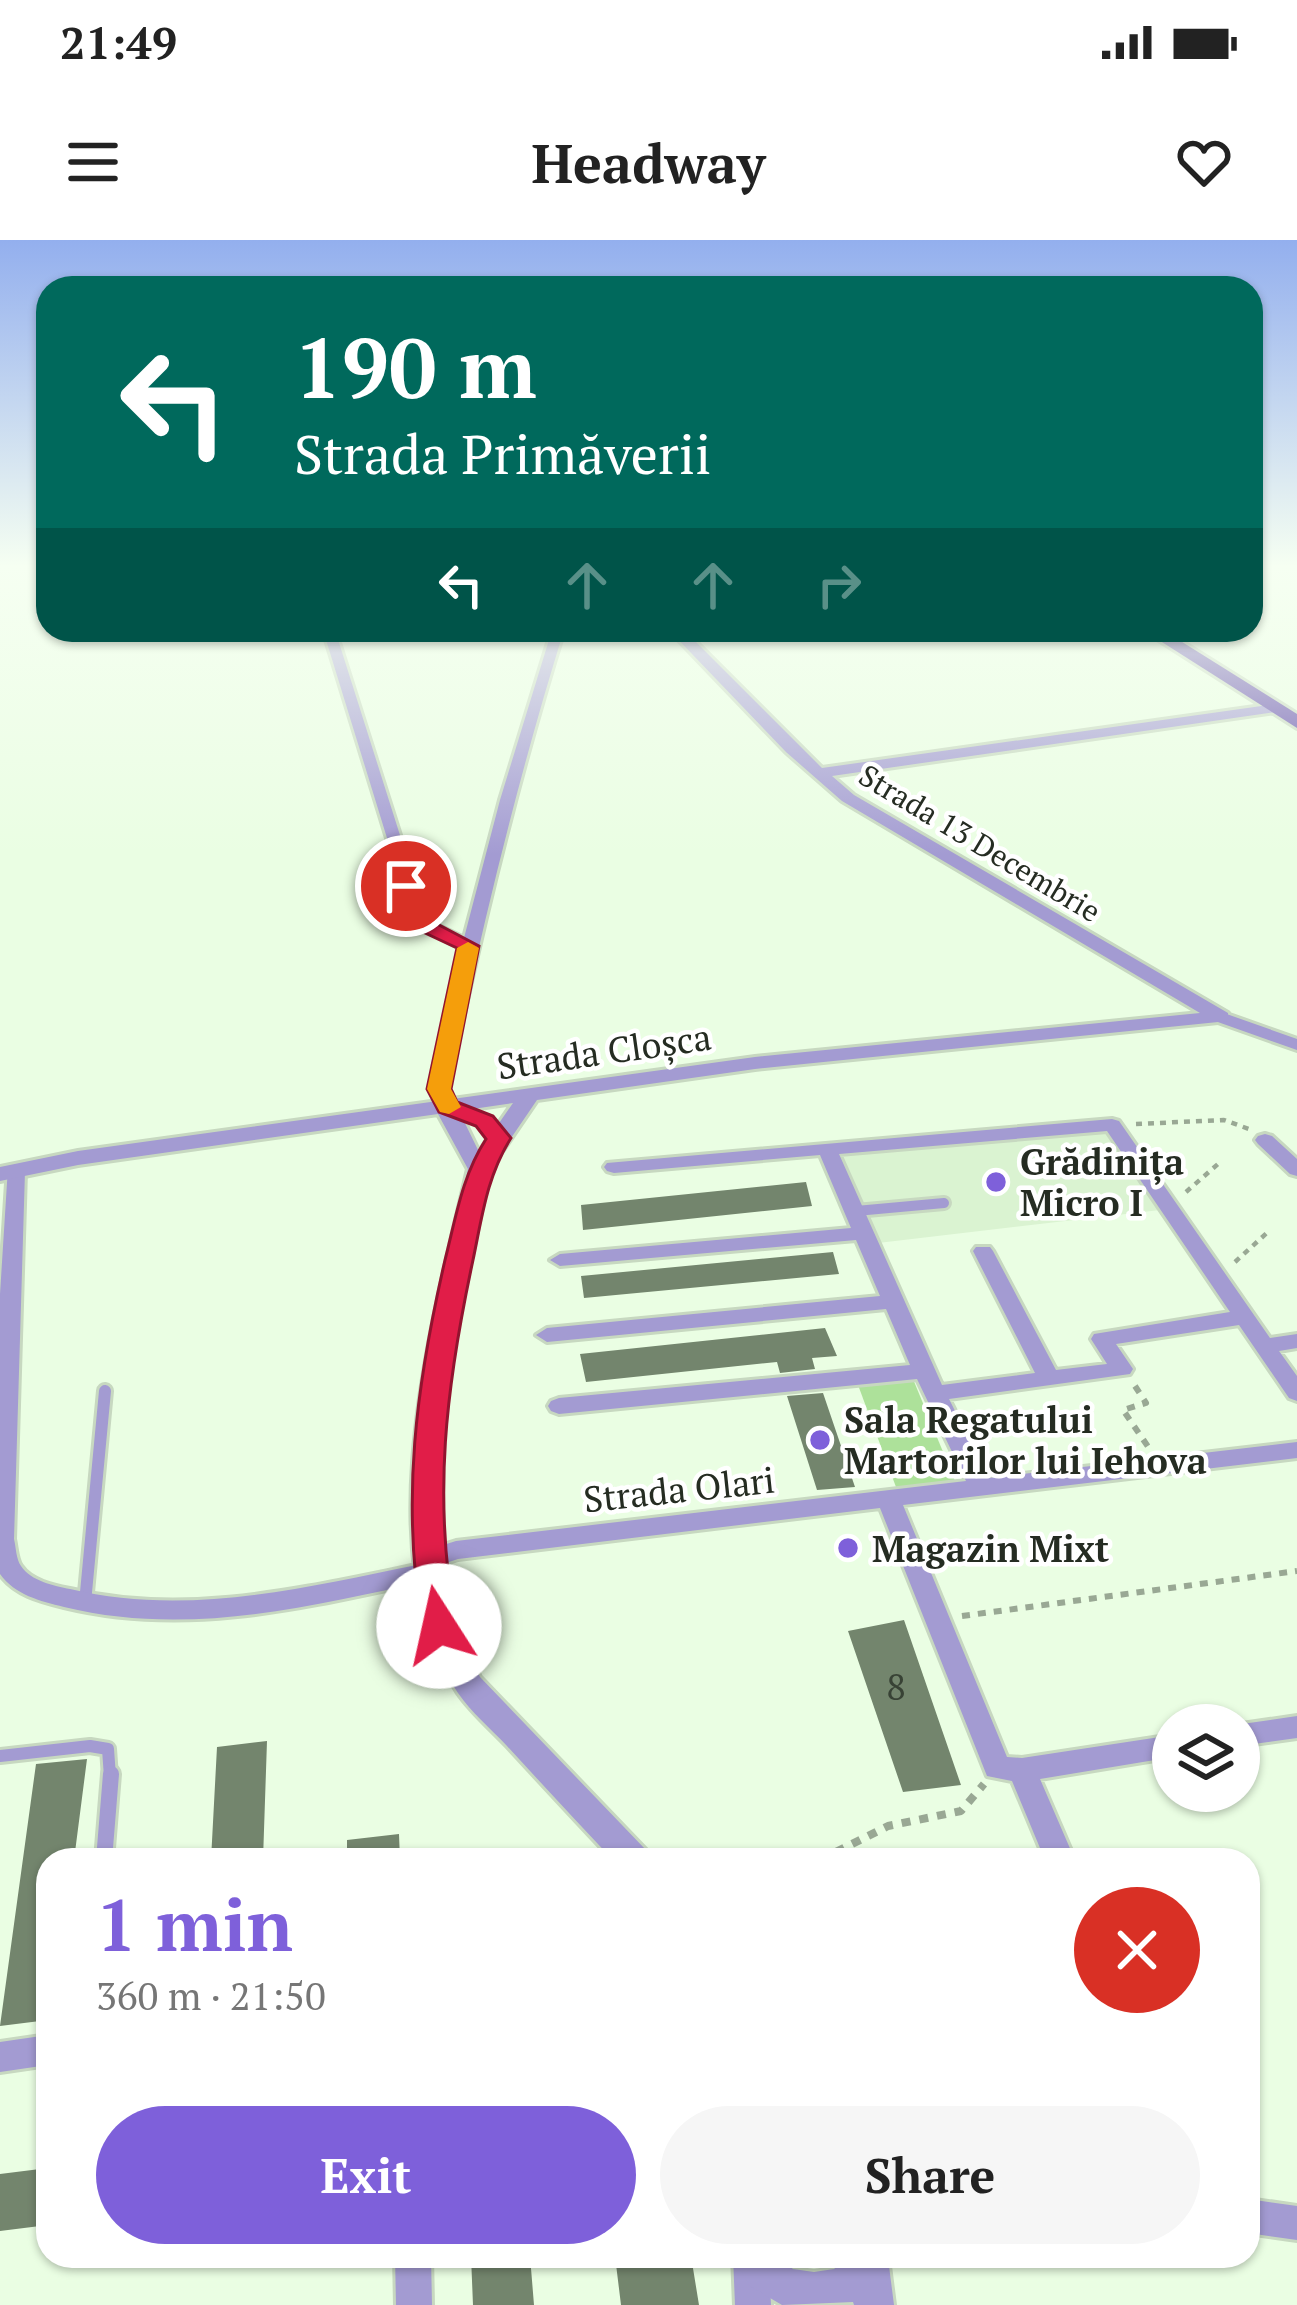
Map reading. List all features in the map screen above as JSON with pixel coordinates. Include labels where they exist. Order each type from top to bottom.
[{"type":"main road","points":[[1203,662],[1297,722]]},
{"type":"street","points":[[339,662],[415,921],[469,946]]},
{"type":"street","points":[[479,1169],[454,1129],[439,1089],[515,765],[548,662]]},
{"type":"street","name":"Strada 13 Decembrie","points":[[708,662],[818,773],[890,825],[1221,1017],[1296,1044]]},
{"type":"street","points":[[818,773],[1276,708]]},
{"type":"street","name":"Strada Cloșca","points":[[7,1173],[78,1158],[755,1063],[1221,1017]]},
{"type":"street","points":[[530,1094],[479,1169],[435,1369],[428,1436],[428,1566],[439,1626],[469,1685],[623,1848]]},
{"type":"street","points":[[447,1107],[485,1121],[499,1138]]},
{"type":"street","points":[[614,1167],[1112,1126],[1297,1394]]},
{"type":"street","points":[[1264,1140],[1297,1170]]},
{"type":"street","points":[[827,1149],[924,1371],[982,1488]]},
{"type":"street","points":[[4,1342],[7,1173]]},
{"type":"street","points":[[560,1260],[861,1222]]},
{"type":"street","points":[[983,1252],[1049,1379]]},
{"type":"street","points":[[548,1335],[895,1301]]},
{"type":"street","points":[[937,1393],[1122,1369],[1102,1339],[1244,1317]]},
{"type":"street","points":[[1264,1346],[1297,1341]]},
{"type":"street","name":"Strada Olari","points":[[4,1342],[2,1538],[8,1568],[30,1588],[85,1605],[156,1612],[228,1609],[428,1566],[456,1550],[1297,1450]]},
{"type":"street","points":[[559,1406],[924,1371]]},
{"type":"street","points":[[889,1501],[938,1619],[1053,1848]]},
{"type":"street","points":[[1260,1732],[1297,1726]]},
{"type":"street","points":[[1010,1769],[1152,1749]]},
{"type":"street","points":[[0,2057],[36,2052]]},
{"type":"street","points":[[1260,2218],[1297,2223]]},
{"type":"street","points":[[413,2268],[414,2305]]},
{"type":"street","points":[[761,2268],[790,2301],[843,2293],[872,2276]]},
{"type":"lane","points":[[861,1222],[944,1203]]},
{"type":"lane","points":[[85,1605],[105,1391]]},
{"type":"lane","points":[[0,1756],[90,1746],[108,1749],[112,1758],[105,1848]]},
{"type":"path","points":[[1112,1126],[1224,1120],[1264,1140]]},
{"type":"path","points":[[1167,1209],[1218,1164]]},
{"type":"path","points":[[1218,1278],[1268,1231]]},
{"type":"path","points":[[1122,1369],[1146,1402],[1123,1410],[1164,1466]]},
{"type":"path","points":[[938,1619],[1297,1571]]},
{"type":"path","points":[[844,1848],[887,1826],[961,1810],[1010,1769]]},
{"type":"shaded area","name":"Grădinița Micro I","points":[[1107,1132],[1160,1210],[878,1243],[837,1153]]},
{"type":"green space","points":[[913,1379],[955,1481],[896,1487],[858,1385]]},
{"type":"building","points":[[806,1182],[812,1206],[583,1230],[581,1205]]},
{"type":"building","points":[[833,1252],[839,1274],[584,1298],[581,1276]]},
{"type":"building","points":[[825,1328],[837,1356],[812,1358],[815,1369],[780,1373],[777,1362],[586,1382],[580,1354]]},
{"type":"building","name":"Sala Regatului Martorilor lui Iehova","points":[[823,1393],[855,1487],[817,1490],[787,1396]]},
{"type":"building","points":[[904,1620],[961,1785],[903,1792],[848,1631]]},
{"type":"building","points":[[267,1741],[263,1848],[212,1848],[217,1747]]},
{"type":"building","points":[[87,1759],[76,1848],[36,1848],[36,2022],[0,2026],[36,1764]]},
{"type":"building","points":[[399,1834],[400,1848],[347,1848],[347,1840]]},
{"type":"building","points":[[36,2170],[36,2226],[0,2231],[0,2174]]},
{"type":"building","points":[[471,2268],[531,2268],[534,2305],[473,2305]]},
{"type":"building","points":[[616,2268],[693,2268],[699,2305],[621,2305]]},
{"type":"slow traffic","points":[[449,1107],[439,1089],[468,948]]},
{"type":"place","name":"Grădinița Micro I","points":[[996,1182]]},
{"type":"place","name":"Sala Regatului Martorilor lui Iehova","points":[[820,1440]]},
{"type":"place","name":"Magazin Mixt","points":[[848,1548]]},
{"type":"route","points":[[406,886],[415,921],[469,946],[439,1089],[447,1107],[485,1121],[499,1138],[479,1169],[435,1369],[428,1436],[427,1561],[439,1626]]}]
